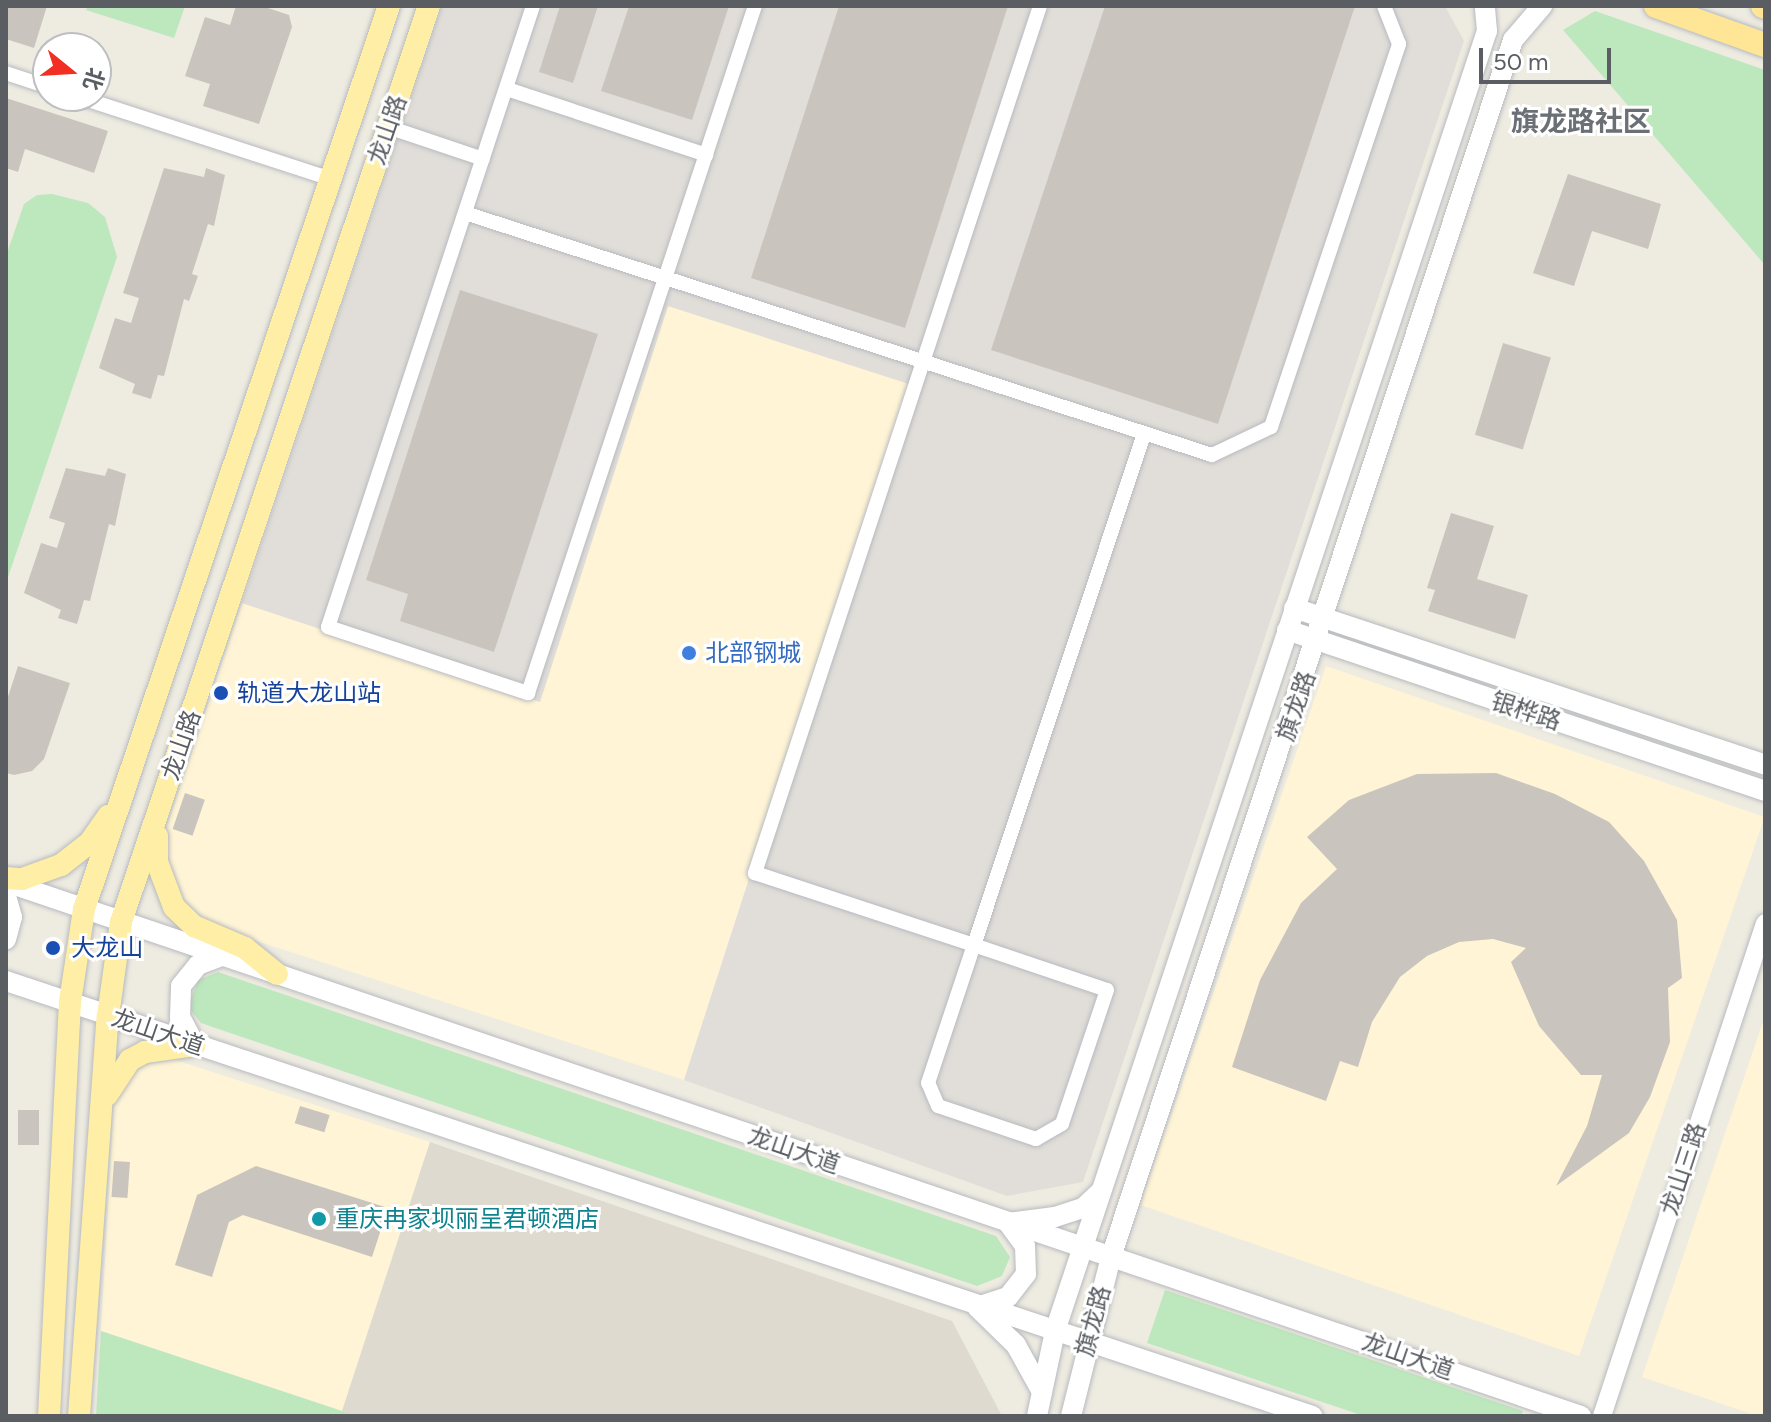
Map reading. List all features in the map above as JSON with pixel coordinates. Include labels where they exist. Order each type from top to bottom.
[{"type":"highway","points":[[1656,6],[1765,45]]},
{"type":"main road","name":"龙山路","points":[[49,1416],[70,1002],[84,909],[389,6]]},
{"type":"main road","name":"龙山路","points":[[79,1416],[108,1016],[121,922],[429,6]]},
{"type":"main road","points":[[1037,1416],[1055,1331],[1487,31],[1485,6]]},
{"type":"main road","name":"旗龙路","points":[[1071,1416],[1086,1341],[1111,1257],[1325,618],[1513,40],[1542,6]]},
{"type":"main road","points":[[1637,6],[1680,14]]},
{"type":"main road","name":"银桦路","points":[[1294,608],[1765,765]]},
{"type":"main road","name":"银桦路","points":[[1287,630],[1765,791]]},
{"type":"main road","points":[[6,880],[43,874],[78,853],[100,830],[126,784]]},
{"type":"main road","points":[[159,809],[157,862],[174,907],[194,926],[245,948],[277,974]]},
{"type":"main road","name":"龙山大道","points":[[6,880],[121,922],[1581,1416]]},
{"type":"main road","points":[[6,896],[12,917],[6,939]]},
{"type":"main road","points":[[102,1112],[111,1083],[130,1060],[145,1052],[195,1045],[180,1017],[181,986],[198,965],[222,956]]},
{"type":"main road","name":"龙山大道","points":[[6,981],[977,1307],[1312,1416]]},
{"type":"main road","points":[[1042,1392],[1016,1345],[977,1307],[1008,1297],[1026,1274],[1025,1246],[1008,1223],[1083,1208],[1103,1189]]},
{"type":"street","points":[[533,6],[328,627],[528,693],[755,6]]},
{"type":"street","points":[[1040,6],[755,873],[974,945],[1107,990],[1062,1124],[1036,1139],[938,1106],[928,1083],[974,945],[1144,434]]},
{"type":"street","points":[[465,213],[1212,455],[1271,427],[1399,44],[1384,6]]},
{"type":"street","points":[[6,73],[32,82]]},
{"type":"street","points":[[507,89],[706,155]]},
{"type":"street","points":[[112,108],[331,179]]},
{"type":"street","points":[[388,127],[483,159]]},
{"type":"street","name":"龙山三路","points":[[1602,1416],[1765,923]]},
{"type":"shaded area","points":[[442,6],[1445,6],[1464,41],[1083,1182],[1007,1196],[684,1080],[909,384],[668,306],[540,702],[242,603]]},
{"type":"shaded area","name":"北部钢城","points":[[668,306],[909,384],[684,1080],[214,927],[175,894],[162,842],[242,603],[540,702]]},
{"type":"shaded area","points":[[1326,666],[1765,817],[1579,1356],[1140,1205]]},
{"type":"shaded area","points":[[1765,1016],[1765,1416],[1758,1416],[1642,1377]]},
{"type":"shaded area","name":"重庆冉家坝丽呈君顿酒店","points":[[169,1058],[430,1142],[342,1411],[101,1331],[114,1100],[141,1062]]},
{"type":"shaded area","points":[[430,1142],[952,1321],[1002,1416],[356,1416],[342,1411]]},
{"type":"green space","points":[[88,6],[185,6],[174,38],[86,10]]},
{"type":"green space","points":[[1595,11],[1765,70],[1765,265],[1563,30]]},
{"type":"green space","points":[[52,194],[88,203],[105,217],[117,257],[6,583],[6,256],[24,204],[37,195]]},
{"type":"green space","points":[[218,972],[996,1236],[1010,1257],[1002,1276],[977,1286],[201,1023],[188,1007],[198,980]]},
{"type":"green space","points":[[1165,1290],[1523,1411],[1521,1416],[1364,1416],[1147,1343]]},
{"type":"green space","points":[[101,1331],[342,1411],[356,1416],[96,1416]]},
{"type":"building","points":[[6,6],[47,6],[39,32],[32,32],[32,47],[6,39]]},
{"type":"building","points":[[236,6],[262,6],[289,15],[292,27],[259,124],[203,106],[210,84],[185,76],[205,17],[230,25]]},
{"type":"building","points":[[560,6],[598,6],[573,83],[539,72]]},
{"type":"building","points":[[629,6],[729,6],[692,120],[601,91]]},
{"type":"building","points":[[839,6],[1008,6],[905,328],[751,278]]},
{"type":"building","points":[[1105,6],[1355,6],[1218,424],[991,350]]},
{"type":"building","points":[[6,98],[32,106],[32,112],[49,112],[108,131],[94,173],[25,149],[18,172],[6,168]]},
{"type":"building","points":[[164,168],[204,177],[206,168],[225,175],[214,226],[208,224],[192,274],[198,276],[189,301],[184,299],[164,376],[158,375],[151,399],[132,393],[135,384],[99,368],[115,318],[131,323],[139,298],[123,293]]},
{"type":"building","points":[[1568,174],[1661,204],[1648,249],[1592,231],[1574,286],[1533,273]]},
{"type":"building","points":[[460,290],[598,334],[494,652],[400,621],[408,594],[366,580]]},
{"type":"building","points":[[1503,343],[1551,358],[1523,449],[1475,435]]},
{"type":"building","points":[[66,468],[105,476],[108,468],[126,474],[115,526],[109,524],[90,601],[84,600],[77,624],[58,618],[61,610],[24,593],[41,543],[57,548],[65,523],[49,518]]},
{"type":"building","points":[[1451,513],[1494,526],[1477,579],[1528,595],[1515,639],[1428,611],[1435,590],[1427,588]]},
{"type":"building","points":[[18,666],[70,683],[44,759],[32,771],[14,775],[6,773],[6,703]]},
{"type":"building","points":[[1496,773],[1555,794],[1609,822],[1644,861],[1677,920],[1682,978],[1668,988],[1670,1042],[1650,1097],[1629,1133],[1556,1186],[1587,1126],[1602,1075],[1581,1075],[1539,1026],[1511,962],[1526,948],[1493,939],[1459,942],[1427,956],[1400,977],[1372,1022],[1358,1067],[1340,1061],[1326,1101],[1232,1067],[1260,980],[1301,903],[1337,869],[1307,837],[1349,800],[1417,774]]},
{"type":"building","points":[[185,793],[205,800],[192,836],[173,829]]},
{"type":"building","points":[[300,1106],[330,1115],[324,1132],[295,1123]]},
{"type":"building","points":[[18,1110],[39,1110],[39,1145],[18,1145]]},
{"type":"building","points":[[114,1161],[130,1162],[127,1198],[111,1197]]},
{"type":"building","name":"重庆冉家坝丽呈君顿酒店","points":[[256,1166],[388,1208],[372,1257],[243,1215],[229,1222],[212,1277],[175,1265],[197,1195]]},
{"type":"place","name":"北部钢城","points":[[689,653]]},
{"type":"place","name":"轨道大龙山站","points":[[221,693]]},
{"type":"place","name":"大龙山","points":[[53,948]]},
{"type":"place","name":"重庆冉家坝丽呈君顿酒店","points":[[319,1219]]},
{"type":"district","name":"旗龙路社区","points":[[1581,121]]}]
